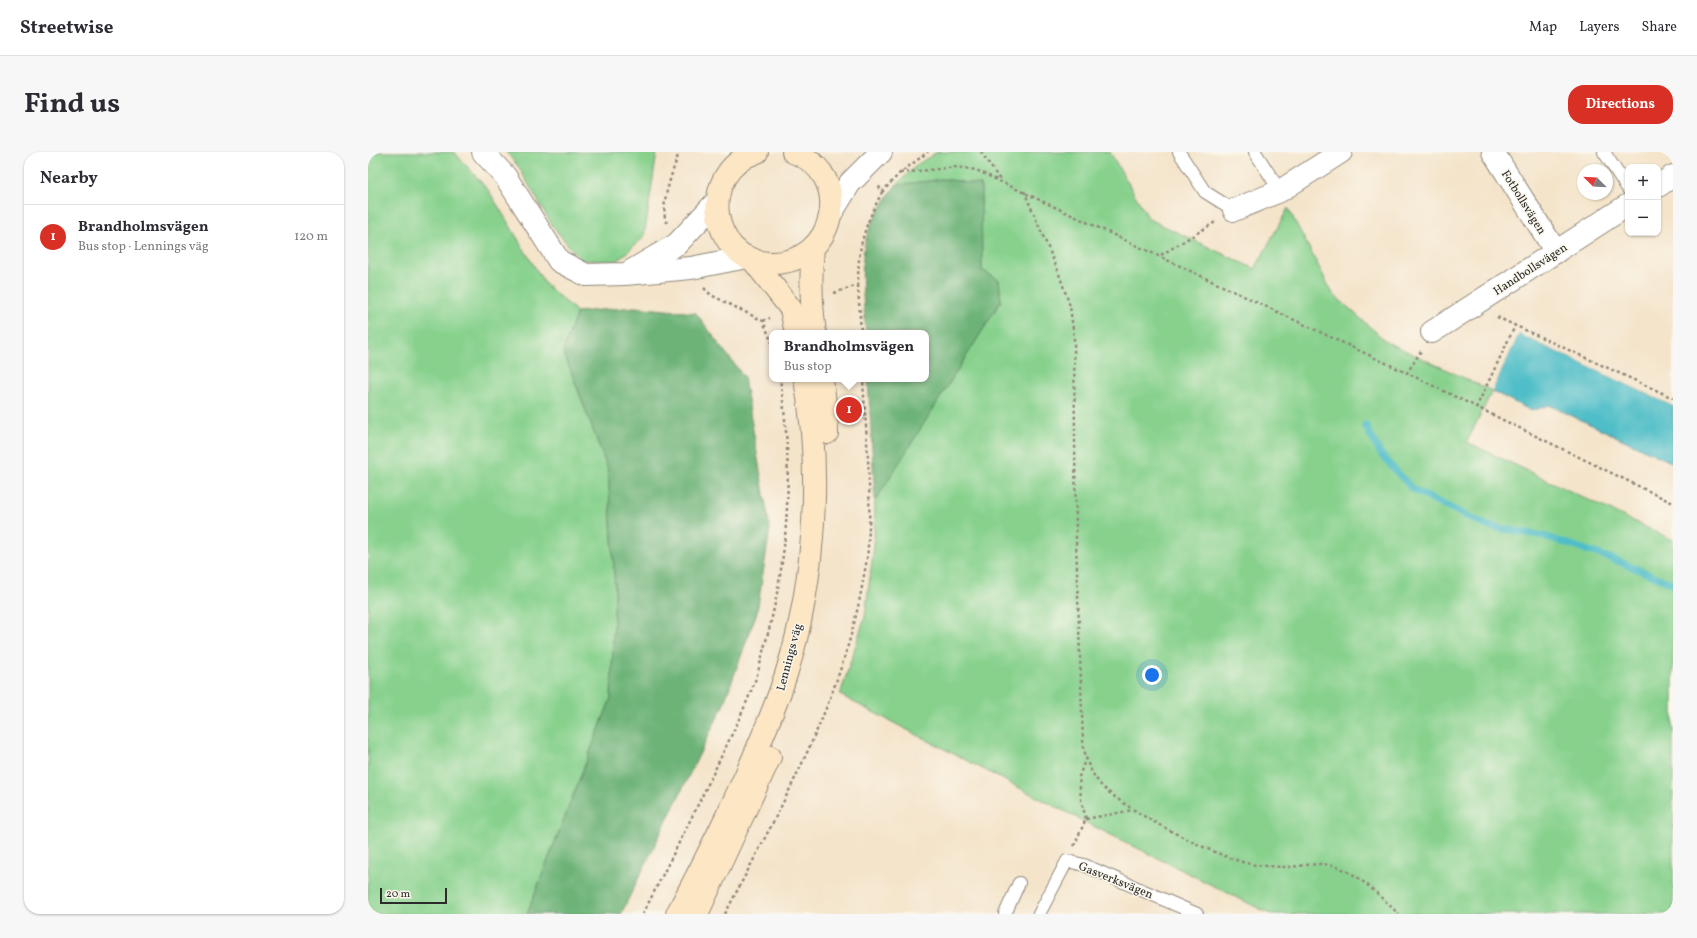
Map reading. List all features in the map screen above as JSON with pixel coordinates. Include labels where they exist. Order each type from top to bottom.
[{"type":"main road","points":[[722,152],[726,175]]},
{"type":"main road","points":[[757,152],[736,163],[726,175],[720,188],[717,201],[718,218],[724,233],[733,246],[749,258],[801,304],[814,330]]},
{"type":"main road","points":[[749,258],[768,264],[784,263],[800,258],[814,248],[829,226],[832,212],[831,198],[827,184],[820,171],[799,152]]},
{"type":"main road","points":[[797,330],[801,304],[810,276],[814,248]]},
{"type":"main road","name":"Lennings väg","points":[[677,914],[757,750],[780,691],[798,629],[808,569],[814,511],[811,414],[806,382]]},
{"type":"main road","name":"Lennings väg","points":[[697,914],[771,755],[793,694],[811,632],[822,571],[828,509],[826,411],[822,382]]},
{"type":"street","points":[[483,152],[505,176],[559,261],[586,275],[625,274],[691,268],[749,258]]},
{"type":"street","points":[[1234,210],[1280,191],[1341,152]]},
{"type":"street","name":"Fotbollsvägen","points":[[1493,152],[1556,252]]},
{"type":"street","points":[[832,212],[850,183],[874,159]]},
{"type":"street","points":[[1661,184],[1673,176]]},
{"type":"street","points":[[625,274],[677,244],[717,201]]},
{"type":"street","name":"Handbollsvägen","points":[[1432,332],[1625,207]]},
{"type":"lane","points":[[1179,152],[1205,192],[1234,210]]},
{"type":"lane","points":[[1255,152],[1280,191]]},
{"type":"lane","points":[[1604,152],[1625,185]]},
{"type":"lane","name":"Gasverksvägen","points":[[1039,914],[1067,861],[1084,865],[1197,914]]},
{"type":"lane","points":[[1005,914],[1019,883]]},
{"type":"path","points":[[860,330],[858,256],[865,226],[882,192],[900,173],[928,152]]},
{"type":"path","points":[[981,152],[1000,180]]},
{"type":"path","points":[[874,159],[882,192]]},
{"type":"path","points":[[900,173],[957,167],[976,170],[1000,180],[1407,373],[1673,503]]},
{"type":"path","points":[[1024,191],[1058,271],[1070,306],[1074,337],[1076,540],[1085,759],[1079,777],[1080,798],[1086,819],[1067,861]]},
{"type":"path","points":[[1160,255],[1234,210]]},
{"type":"path","points":[[769,335],[763,320],[801,304],[858,285]]},
{"type":"path","points":[[1473,305],[1515,326],[1673,398]]},
{"type":"path","points":[[1476,408],[1515,326]]},
{"type":"path","points":[[1407,373],[1432,332]]},
{"type":"path","points":[[643,914],[698,805],[751,692],[774,616],[782,570],[787,513],[787,451],[784,404],[780,382]]},
{"type":"path","points":[[725,914],[786,797],[820,721],[842,663],[858,608],[868,546],[869,492],[863,382]]},
{"type":"path","points":[[1085,759],[1101,785],[1134,810],[1230,860],[1255,865],[1335,866],[1350,871],[1399,914]]},
{"type":"path","points":[[1086,819],[1134,810]]},
{"type":"green space","points":[[368,152],[454,152],[489,191],[545,284],[577,312],[563,350],[608,470],[615,590],[611,698],[527,914],[368,914]]},
{"type":"green space","points":[[506,152],[657,152],[644,237],[617,261],[581,260],[553,227],[518,166]]},
{"type":"green space","points":[[937,152],[1110,152],[1149,219],[1255,269],[1288,208],[1333,294],[1387,342],[1492,391],[1467,442],[1673,540],[1673,914],[1270,914],[1089,824],[840,695],[865,616],[874,545],[875,501],[1001,301],[999,280],[982,270],[981,185],[944,179],[896,185],[918,164]]},
{"type":"green space","points":[[944,179],[981,185],[982,270],[999,280],[1001,301],[875,501],[868,382],[929,382],[929,330],[866,330],[862,282],[865,243],[868,232],[874,220],[896,185]]},
{"type":"green space","points":[[635,307],[696,313],[744,377],[770,529],[757,612],[723,706],[621,914],[527,914],[611,698],[615,590],[608,470],[563,350],[577,312]]},
{"type":"water","points":[[1519,334],[1673,406],[1673,463],[1549,405],[1532,411],[1492,391]]},
{"type":"pier","points":[[1519,332],[1673,404],[1673,406],[1519,334],[1492,391],[1491,390]]},
{"type":"waterway","points":[[1365,425],[1380,453],[1412,489],[1487,526],[1544,536],[1610,558],[1673,584]]},
{"type":"place","name":"Brandholmsvägen","points":[[849,410]]}]
